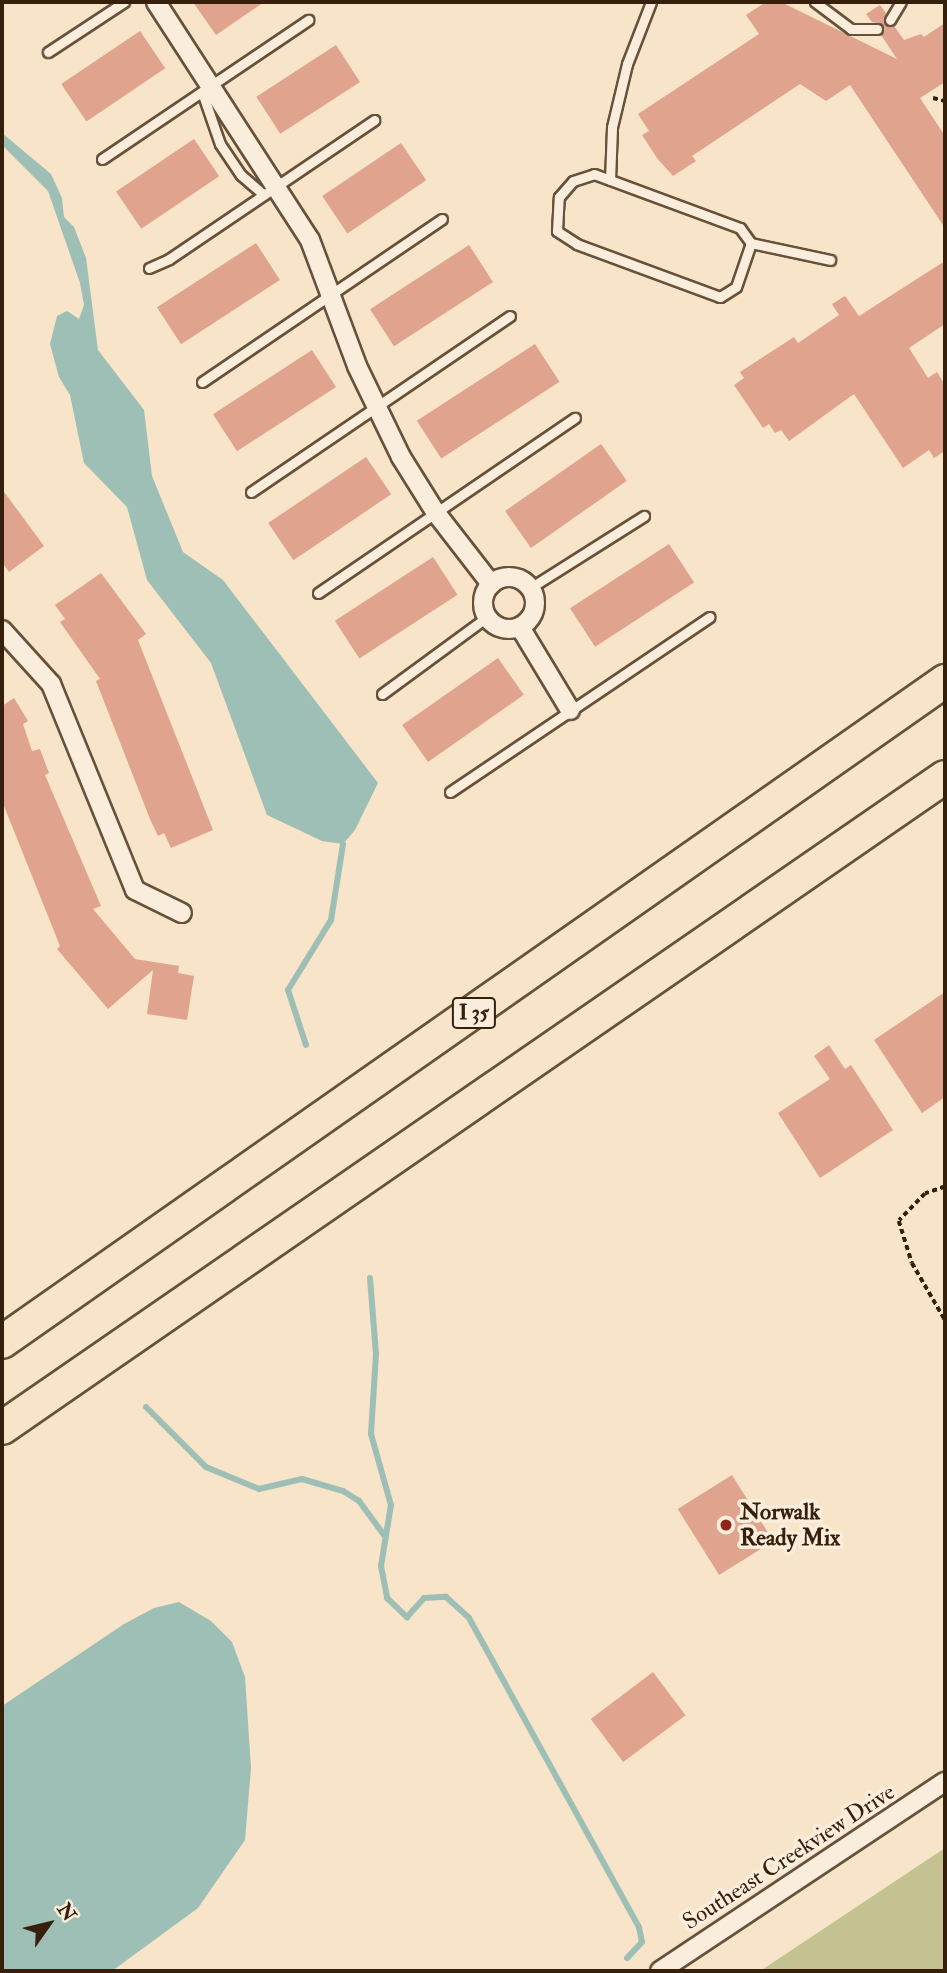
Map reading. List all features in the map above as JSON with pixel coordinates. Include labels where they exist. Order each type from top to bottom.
[{"type":"highway","name":"I 35","points":[[2,1342],[945,681]]},
{"type":"highway","points":[[2,1429],[945,777]]},
{"type":"street","points":[[156,2],[206,89],[270,190],[310,240],[376,408],[436,513],[491,584]]},
{"type":"street","points":[[511,578],[530,588],[534,610],[520,627],[500,627],[487,617],[483,602],[491,584],[511,578]]},
{"type":"street","points":[[520,627],[570,710]]},
{"type":"street","points":[[2,629],[33,659],[51,684],[135,890],[182,914]]},
{"type":"street","name":"Southeast Creekview Drive","points":[[660,1971],[945,1782]]},
{"type":"lane","points":[[48,52],[124,2]]},
{"type":"lane","points":[[610,180],[612,128],[627,64],[651,2]]},
{"type":"lane","points":[[816,2],[851,29],[877,29]]},
{"type":"lane","points":[[890,20],[901,2]]},
{"type":"lane","points":[[102,159],[308,20]]},
{"type":"lane","points":[[206,89],[219,144],[242,175],[270,190]]},
{"type":"lane","points":[[149,268],[374,120]]},
{"type":"lane","points":[[751,243],[736,287],[720,297],[577,244],[557,231],[559,197],[573,181],[594,174],[740,228],[751,243],[830,260]]},
{"type":"lane","points":[[201,382],[442,219]]},
{"type":"lane","points":[[251,492],[510,316]]},
{"type":"lane","points":[[318,593],[575,418]]},
{"type":"lane","points":[[530,588],[644,516]]},
{"type":"lane","points":[[382,694],[487,617]]},
{"type":"lane","points":[[450,792],[709,617]]},
{"type":"path","points":[[933,98],[945,101]]},
{"type":"path","points":[[945,1187],[925,1194],[899,1220],[912,1263],[945,1320]]},
{"type":"shaded area","points":[[945,1848],[945,1971],[760,1971]]},
{"type":"water","points":[[2,133],[51,174],[62,198],[64,217],[74,227],[86,258],[98,350],[144,410],[152,476],[183,552],[223,580],[378,783],[355,830],[343,844],[322,841],[267,815],[211,663],[147,580],[127,507],[84,463],[70,395],[59,377],[50,344],[57,316],[67,311],[79,319],[84,305],[80,283],[48,191],[2,145]]},
{"type":"water","points":[[179,1602],[211,1621],[232,1642],[245,1677],[251,1768],[245,1840],[198,1908],[112,1971],[2,1971],[2,1706],[124,1624],[154,1608]]},
{"type":"building","points":[[193,2],[264,2],[216,35]]},
{"type":"building","points":[[766,2],[781,2],[897,59],[881,35],[883,25],[872,22],[866,14],[880,5],[886,13],[884,24],[894,26],[904,40],[921,34],[924,37],[945,23],[945,82],[920,98],[945,136],[945,228],[850,85],[826,101],[800,84],[692,156],[696,161],[673,176],[657,158],[642,135],[649,131],[638,114],[759,34],[746,15]]},
{"type":"building","points":[[140,31],[165,68],[86,121],[61,84]]},
{"type":"building","points":[[336,45],[360,82],[280,134],[256,97]]},
{"type":"building","points":[[194,139],[219,176],[141,229],[116,192]]},
{"type":"building","points":[[401,143],[426,180],[347,233],[322,196]]},
{"type":"building","points":[[256,243],[280,280],[181,344],[157,307]]},
{"type":"building","points":[[469,245],[493,282],[394,346],[370,309]]},
{"type":"building","points":[[945,261],[945,324],[909,348],[928,378],[937,372],[945,385],[945,451],[934,458],[929,450],[903,468],[854,394],[789,441],[781,430],[775,433],[769,424],[763,428],[734,385],[744,378],[740,372],[794,337],[798,343],[839,315],[832,304],[845,296],[859,316]]},
{"type":"building","points":[[535,344],[560,382],[441,459],[417,421]]},
{"type":"building","points":[[312,350],[336,387],[237,451],[213,414]]},
{"type":"building","points":[[601,444],[627,481],[531,548],[505,511]]},
{"type":"building","points":[[366,457],[391,494],[293,560],[268,523]]},
{"type":"building","points":[[2,489],[44,546],[9,572],[2,562]]},
{"type":"building","points":[[669,544],[694,583],[595,647],[570,608]]},
{"type":"building","points":[[433,557],[458,595],[359,658],[335,621]]},
{"type":"building","points":[[101,573],[146,634],[138,640],[213,830],[171,848],[164,833],[158,836],[150,819],[96,681],[100,679],[60,622],[65,619],[55,605]]},
{"type":"building","points":[[498,658],[524,695],[428,762],[402,725]]},
{"type":"building","points":[[14,698],[28,721],[23,724],[32,751],[40,749],[49,773],[45,775],[101,906],[93,909],[135,959],[179,966],[178,973],[194,976],[187,1020],[147,1014],[153,970],[108,1009],[57,949],[60,946],[2,801],[2,706]]},
{"type":"building","points":[[945,992],[945,1097],[922,1113],[874,1040]]},
{"type":"building","points":[[829,1045],[845,1069],[851,1065],[893,1130],[820,1178],[778,1113],[830,1079],[814,1056]]},
{"type":"building","name":"Norwalk Ready Mix","points":[[732,1475],[773,1541],[719,1575],[678,1509]]},
{"type":"building","points":[[653,1672],[685,1715],[623,1762],[591,1719]]},
{"type":"waterway","points":[[306,1045],[288,990],[331,920],[343,844]]},
{"type":"waterway","points":[[370,1278],[376,1354],[371,1434],[391,1505],[381,1566],[387,1598],[407,1617],[424,1598],[446,1597],[469,1618],[639,1927],[642,1942],[627,1958]]},
{"type":"waterway","points":[[146,1407],[206,1467],[259,1489],[302,1479],[343,1491],[359,1501],[384,1535]]},
{"type":"place","name":"Norwalk Ready Mix","points":[[726,1525]]}]
